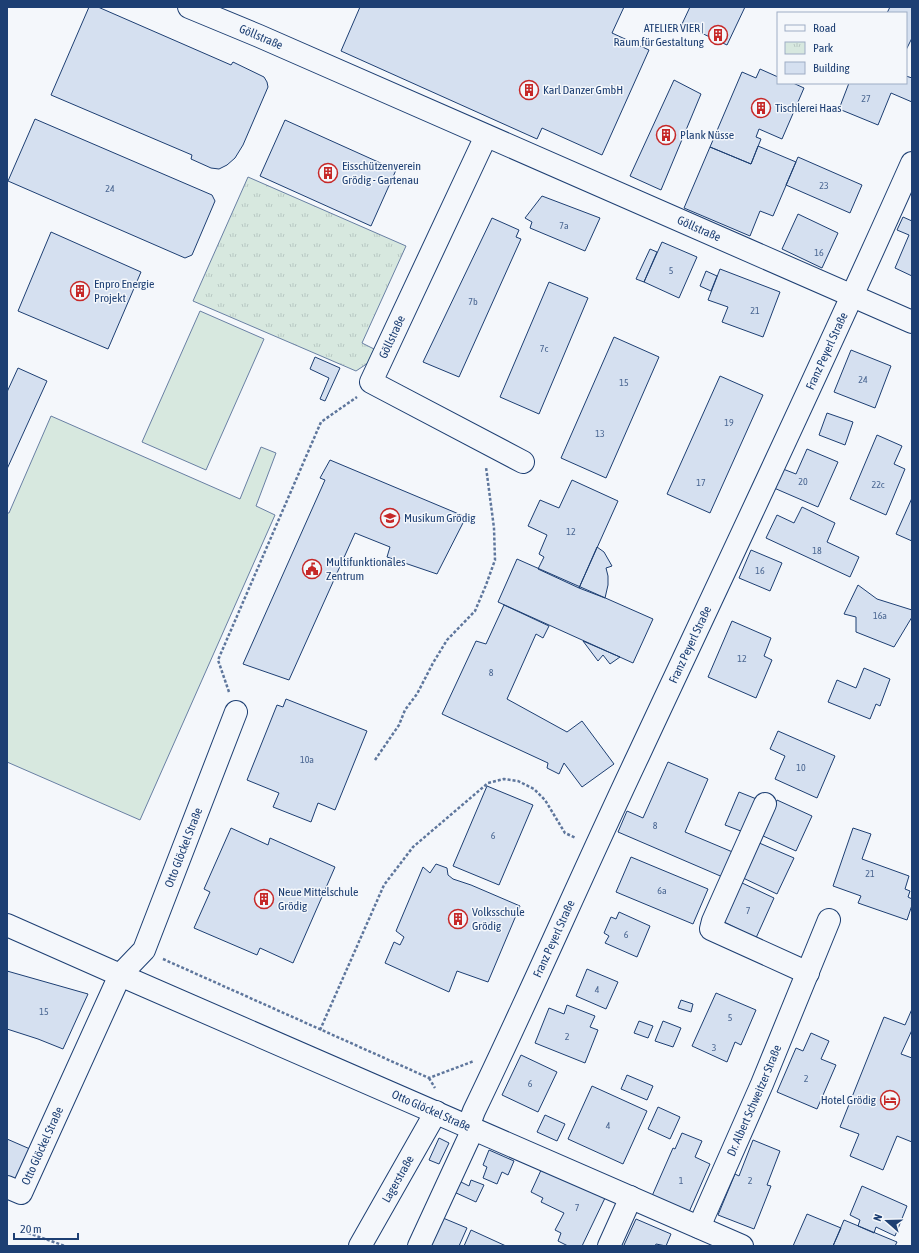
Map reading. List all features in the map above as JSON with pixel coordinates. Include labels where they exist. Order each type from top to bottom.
[{"type":"street","name":"Göllstraße","points":[[188,7],[259,36],[912,322]]},
{"type":"street","name":"Göllstraße","points":[[371,382],[486,136]]},
{"type":"street","name":"Franz Peyerl Straße","points":[[419,1246],[470,1128],[474,1111],[520,1014],[595,846],[853,296],[912,162]]},
{"type":"street","points":[[371,382],[523,462]]},
{"type":"street","name":"Otto Glöckel Straße","points":[[7,1187],[21,1193],[120,975],[144,950],[236,712]]},
{"type":"street","points":[[765,804],[713,921],[711,929],[808,973]]},
{"type":"street","name":"Dr. Albert Schweitzer Straße","points":[[699,1227],[762,1084],[829,920]]},
{"type":"street","name":"Otto Glöckel Straße","points":[[7,924],[120,975],[742,1246]]},
{"type":"street","name":"Lagerstraße","points":[[360,1246],[436,1112]]},
{"type":"street","points":[[609,1246],[630,1197]]},
{"type":"path","points":[[236,712],[218,660],[321,422],[359,395],[371,382]]},
{"type":"path","points":[[375,760],[398,725],[405,710],[417,694],[447,640],[475,611],[495,560],[494,528],[482,441]]},
{"type":"path","points":[[320,1030],[384,885],[413,847],[488,783],[504,778],[518,781],[534,789],[545,800],[565,833],[595,846]]},
{"type":"path","points":[[144,950],[429,1078],[481,1058]]},
{"type":"path","points":[[28,1233],[65,1246]]},
{"type":"green space","points":[[248,177],[406,246],[362,343],[378,351],[374,359],[356,371],[193,301]]},
{"type":"green space","points":[[200,311],[264,339],[206,470],[142,442]]},
{"type":"green space","points":[[51,416],[240,499],[261,447],[276,453],[256,506],[275,515],[140,820],[7,762],[7,513],[9,513]]},
{"type":"building","points":[[89,7],[98,7],[231,65],[233,62],[264,77],[268,87],[243,145],[235,158],[227,165],[219,169],[211,168],[191,159],[192,155],[51,95]]},
{"type":"building","name":"Karl Danzer GmbH","points":[[360,7],[624,7],[612,33],[649,50],[602,155],[542,128],[537,139],[341,51]]},
{"type":"building","name":"ATELIER VIER | Raum für Gestaltung","points":[[690,7],[745,7],[727,45],[682,24]]},
{"type":"building","points":[[890,7],[912,7],[912,38],[907,48],[907,12],[888,12]]},
{"type":"building","name":"Tischlerei Haas","points":[[760,69],[777,77],[777,84],[795,84],[804,88],[782,139],[759,129],[756,137],[761,139],[751,164],[710,147],[742,72],[756,78]]},
{"type":"building","points":[[907,76],[912,78],[912,102],[891,93],[878,125],[839,109],[849,84],[907,84]]},
{"type":"building","name":"Plank Nüsse","points":[[674,80],[701,94],[661,190],[630,176]]},
{"type":"building","points":[[35,119],[212,195],[215,201],[192,255],[185,258],[8,181]]},
{"type":"building","name":"Eisschützenverein Grödig - Gartenau","points":[[285,120],[396,170],[371,226],[260,176]]},
{"type":"building","points":[[758,146],[796,162],[773,216],[760,211],[750,236],[684,208],[710,147],[751,164]]},
{"type":"building","points":[[798,157],[862,185],[850,213],[786,185]]},
{"type":"building","points":[[542,196],[600,218],[585,251],[530,228],[532,222],[525,218]]},
{"type":"building","points":[[798,214],[838,233],[822,268],[782,249]]},
{"type":"building","points":[[903,217],[912,221],[912,276],[895,268],[909,235],[897,230]]},
{"type":"building","points":[[492,218],[519,230],[516,237],[521,239],[459,377],[423,362]]},
{"type":"building","name":"Enpro Energie Projekt","points":[[51,232],[141,272],[108,349],[18,311]]},
{"type":"building","points":[[662,242],[697,257],[679,298],[644,282]]},
{"type":"building","points":[[650,249],[657,252],[644,282],[636,279]]},
{"type":"building","points":[[720,269],[780,292],[763,337],[722,322],[728,307],[708,300]]},
{"type":"building","points":[[706,271],[717,276],[711,291],[700,286]]},
{"type":"building","points":[[549,282],[588,298],[539,414],[500,397]]},
{"type":"building","points":[[614,337],[659,357],[606,478],[561,458]]},
{"type":"building","points":[[851,350],[891,366],[875,408],[834,392]]},
{"type":"building","points":[[315,357],[340,368],[325,401],[320,399],[329,378],[310,369]]},
{"type":"building","points":[[18,368],[47,381],[7,469],[7,392]]},
{"type":"building","points":[[720,376],[763,395],[710,513],[667,494]]},
{"type":"building","points":[[827,413],[853,422],[845,445],[819,435]]},
{"type":"building","points":[[877,435],[902,446],[894,464],[905,469],[886,515],[850,499]]},
{"type":"building","points":[[807,449],[838,462],[818,507],[774,488],[783,469],[796,474]]},
{"type":"building","name":"Multifunktionales Zentrum","points":[[330,460],[466,517],[437,574],[387,557],[390,547],[355,533],[289,680],[243,664],[325,480],[320,478]]},
{"type":"building","points":[[572,480],[618,501],[579,588],[538,569],[544,557],[539,554],[547,535],[528,526],[540,500],[559,508]]},
{"type":"building","points":[[912,498],[912,541],[896,534]]},
{"type":"building","points":[[802,507],[835,523],[827,542],[859,557],[850,577],[766,538],[777,515],[794,523]]},
{"type":"building","points":[[597,547],[604,552],[612,566],[606,568],[608,585],[605,598],[579,588]]},
{"type":"building","points":[[751,550],[782,563],[770,591],[739,578]]},
{"type":"building","points":[[517,559],[653,619],[633,663],[498,602]]},
{"type":"building","points":[[858,585],[877,599],[912,610],[912,617],[894,647],[856,632],[856,617],[844,614]]},
{"type":"building","points":[[504,605],[549,626],[543,638],[536,634],[507,699],[567,732],[582,721],[614,764],[582,787],[564,763],[559,774],[547,768],[548,763],[442,714],[476,641],[486,644]]},
{"type":"building","points":[[732,621],[771,638],[764,656],[772,660],[756,698],[708,677]]},
{"type":"building","points":[[583,641],[620,657],[610,664],[603,655],[598,661]]},
{"type":"building","points":[[864,668],[890,679],[880,706],[876,704],[870,719],[828,702],[837,680],[856,688]]},
{"type":"building","points":[[286,699],[367,731],[335,810],[318,803],[311,822],[273,807],[279,793],[247,780],[277,705],[283,707]]},
{"type":"building","points":[[778,731],[835,756],[817,798],[775,779],[785,756],[770,749]]},
{"type":"building","points":[[668,762],[708,779],[685,832],[735,853],[725,878],[618,832],[627,811],[643,818]]},
{"type":"building","points":[[487,786],[533,805],[499,885],[453,866]]},
{"type":"building","points":[[739,792],[759,800],[746,833],[725,825]]},
{"type":"building","points":[[777,800],[812,816],[796,851],[761,835]]},
{"type":"building","name":"Neue Mittelschule Grödig","points":[[231,828],[268,845],[270,838],[335,867],[293,963],[260,948],[257,955],[194,928],[210,892],[204,889]]},
{"type":"building","points":[[853,828],[871,834],[862,859],[909,876],[905,889],[910,891],[908,897],[912,899],[912,905],[907,920],[858,903],[861,896],[833,886]]},
{"type":"building","points":[[757,842],[794,858],[777,894],[741,877]]},
{"type":"building","points":[[631,857],[708,889],[693,924],[616,892]]},
{"type":"building","name":"Volksschule Grödig","points":[[436,864],[447,868],[448,875],[453,879],[520,906],[488,982],[457,971],[449,992],[385,963],[394,942],[400,945],[404,937],[396,931],[423,867],[430,873]]},
{"type":"building","points":[[740,882],[774,898],[756,938],[722,921]]},
{"type":"building","points":[[619,912],[650,926],[637,957],[605,943],[609,936],[604,933],[611,917],[616,919]]},
{"type":"building","points":[[587,969],[618,982],[606,1009],[576,996]]},
{"type":"building","points":[[7,971],[88,994],[63,1049],[7,1029]]},
{"type":"building","points":[[716,993],[756,1010],[741,1045],[735,1042],[727,1062],[692,1046]]},
{"type":"building","points":[[681,1000],[693,1004],[691,1012],[678,1008]]},
{"type":"building","points":[[567,1005],[595,1016],[590,1027],[598,1030],[585,1063],[535,1043],[549,1008],[564,1014]]},
{"type":"building","points":[[912,1009],[912,1030],[901,1054],[912,1058],[912,1142],[897,1136],[883,1170],[850,1156],[859,1134],[840,1127],[884,1017],[905,1025]]},
{"type":"building","points":[[639,1021],[653,1026],[648,1038],[634,1033]]},
{"type":"building","points":[[663,1021],[681,1028],[673,1047],[655,1041]]},
{"type":"building","points":[[811,1033],[829,1041],[821,1059],[836,1065],[817,1109],[777,1092],[796,1048],[803,1051]]},
{"type":"building","points":[[521,1055],[557,1072],[538,1112],[502,1095]]},
{"type":"building","points":[[627,1075],[653,1086],[647,1100],[621,1089]]},
{"type":"building","points":[[592,1086],[647,1111],[623,1164],[568,1139]]},
{"type":"building","points":[[658,1107],[680,1117],[670,1139],[648,1129]]},
{"type":"building","points":[[545,1115],[565,1124],[557,1141],[537,1132]]},
{"type":"building","points":[[682,1133],[702,1141],[695,1157],[710,1164],[689,1212],[652,1196],[673,1148],[675,1149]]},
{"type":"building","points":[[439,1138],[449,1143],[439,1164],[429,1160]]},
{"type":"building","points":[[7,1139],[30,1149],[15,1182],[7,1178]]},
{"type":"building","points":[[753,1140],[780,1151],[767,1185],[771,1186],[754,1229],[718,1215],[735,1174],[739,1176]]},
{"type":"building","points":[[489,1150],[514,1161],[508,1175],[502,1172],[497,1184],[483,1178],[487,1167],[483,1165]]},
{"type":"building","points":[[542,1168],[605,1198],[582,1246],[568,1246],[558,1241],[561,1233],[555,1230],[564,1213],[541,1202],[543,1198],[531,1192]]},
{"type":"building","points":[[471,1180],[484,1185],[476,1202],[454,1192],[459,1181],[469,1186]]},
{"type":"building","points":[[862,1186],[907,1206],[895,1236],[876,1227],[874,1233],[858,1226],[860,1220],[850,1215]]},
{"type":"building","points":[[807,1214],[841,1228],[833,1246],[793,1246]]},
{"type":"building","points":[[443,1218],[467,1228],[459,1246],[431,1246]]},
{"type":"building","points":[[636,1219],[671,1234],[666,1246],[656,1244],[655,1246],[624,1245]]},
{"type":"building","points":[[844,1220],[897,1242],[895,1246],[833,1246]]},
{"type":"building","points":[[471,1230],[506,1246],[464,1246]]},
{"type":"place","name":"ATELIER VIER | Raum für Gestaltung","points":[[718,35]]},
{"type":"place","name":"Karl Danzer GmbH","points":[[529,90]]},
{"type":"place","name":"Tischlerei Haas","points":[[761,108]]},
{"type":"place","name":"Plank Nüsse","points":[[666,135]]},
{"type":"place","name":"Eisschützenverein Grödig - Gartenau","points":[[328,173]]},
{"type":"place","name":"Enpro Energie Projekt","points":[[80,291]]},
{"type":"place","name":"Musikum Grödig","points":[[390,518]]},
{"type":"place","name":"Multifunktionales Zentrum","points":[[312,569]]},
{"type":"place","name":"Neue Mittelschule Grödig","points":[[264,899]]},
{"type":"place","name":"Volksschule Grödig","points":[[458,919]]},
{"type":"place","name":"Hotel Grödig","points":[[890,1100]]}]
